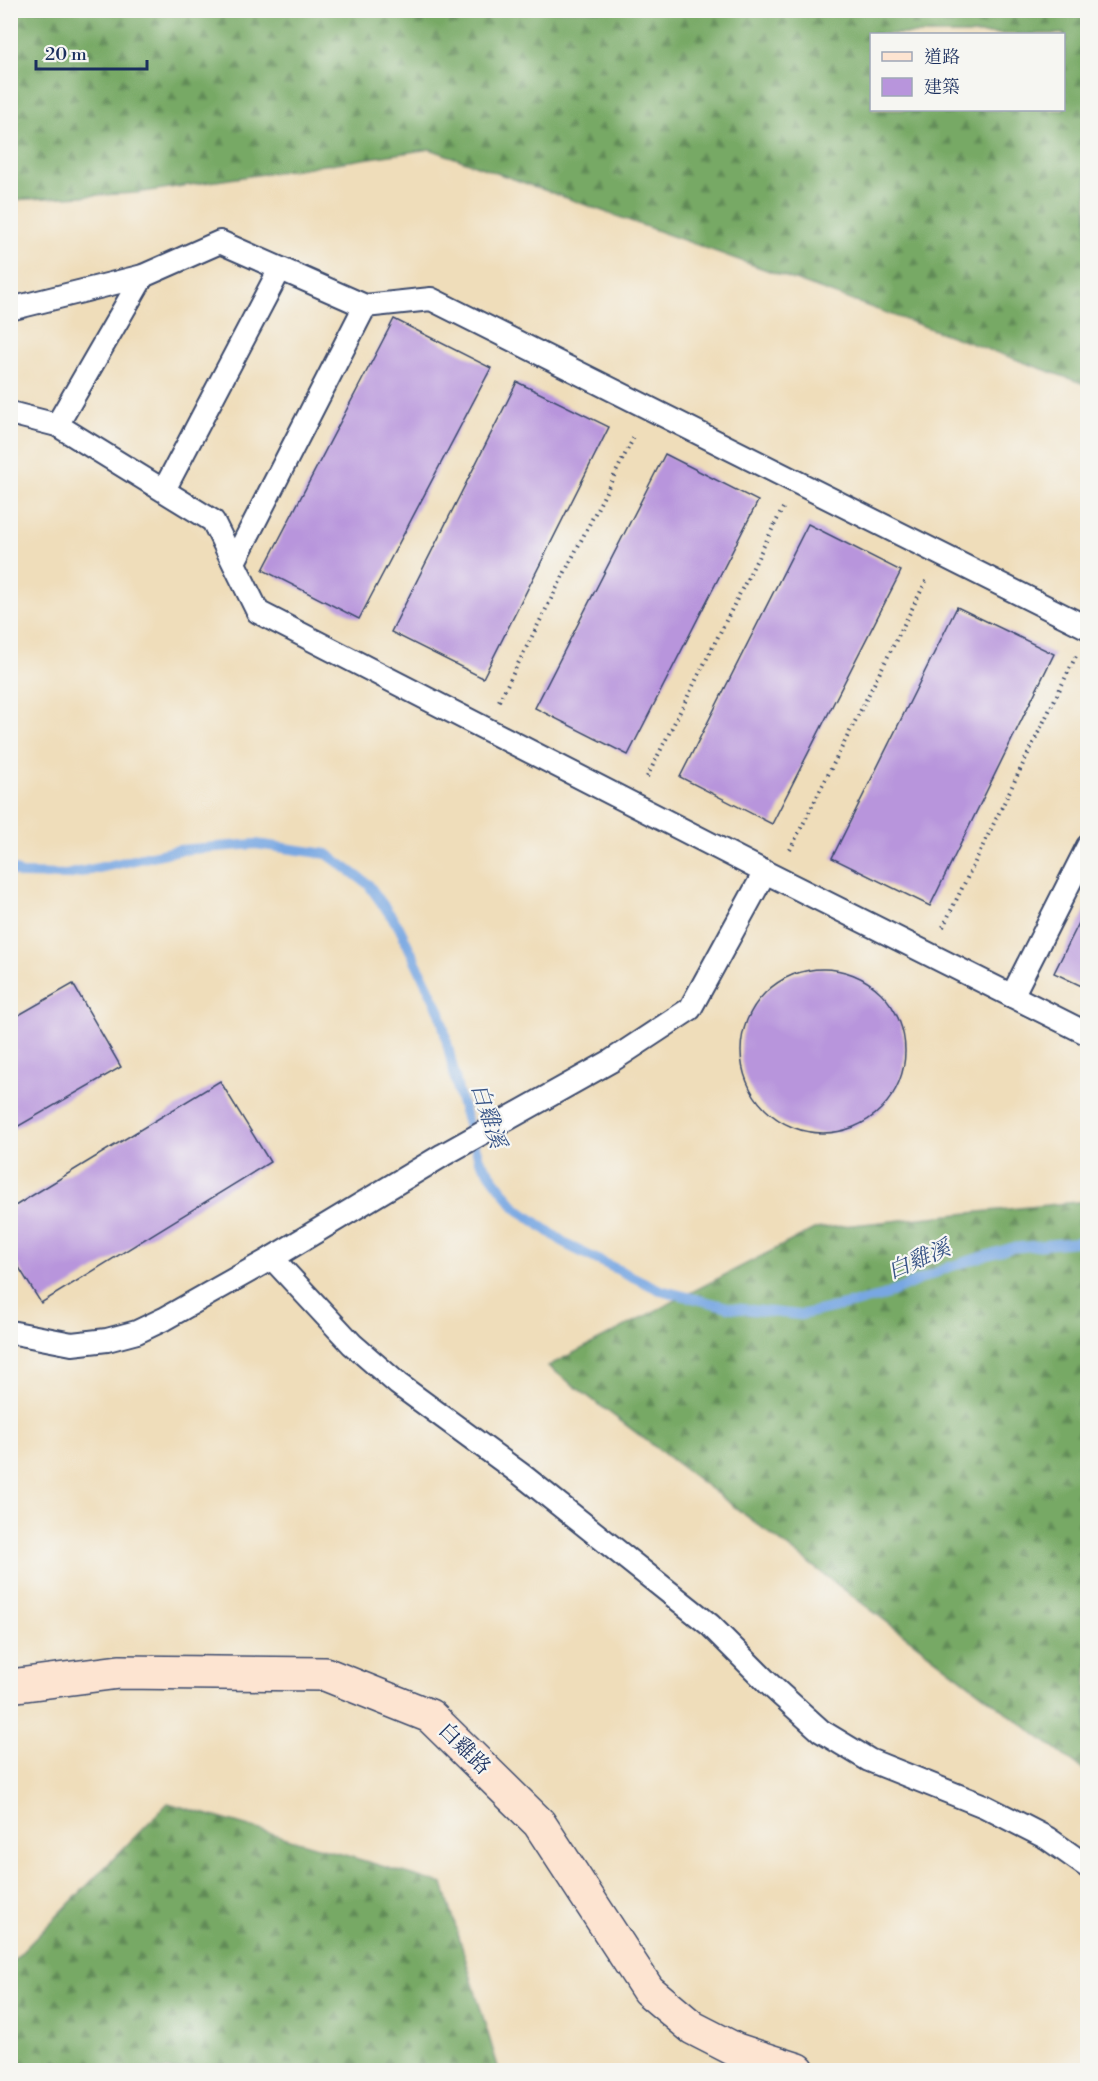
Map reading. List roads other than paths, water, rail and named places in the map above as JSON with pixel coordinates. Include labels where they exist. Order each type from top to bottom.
[{"type":"street","name":"白雞路","points":[[10,1686],[119,1672],[325,1674],[430,1716],[539,1823],[648,1990],[693,2028],[736,2049],[798,2070]]},
{"type":"lane","points":[[10,309],[143,276],[220,242],[365,306],[431,298],[1088,628]]},
{"type":"lane","points":[[164,490],[280,269]]},
{"type":"lane","points":[[57,425],[143,276]]},
{"type":"lane","points":[[234,562],[365,306]]},
{"type":"lane","points":[[10,413],[57,425],[213,521],[258,612],[771,875],[1088,1034]]},
{"type":"lane","points":[[1011,996],[1088,846]]},
{"type":"lane","points":[[10,1332],[72,1344],[107,1340],[137,1332],[272,1258],[443,1155],[611,1061],[690,1009],[771,875]]},
{"type":"lane","points":[[272,1258],[352,1344],[399,1383],[522,1475],[710,1625],[768,1683],[821,1731],[869,1760],[984,1806],[1047,1838],[1088,1868]]},
{"type":"waterway","name":"白雞溪","points":[[10,868],[21,874],[67,875],[179,850],[256,844],[327,854],[368,884],[399,927],[440,1012],[459,1095],[479,1159],[516,1208],[569,1246],[660,1290],[732,1308],[800,1315],[881,1297],[949,1267],[1011,1248],[1088,1241]]}]
